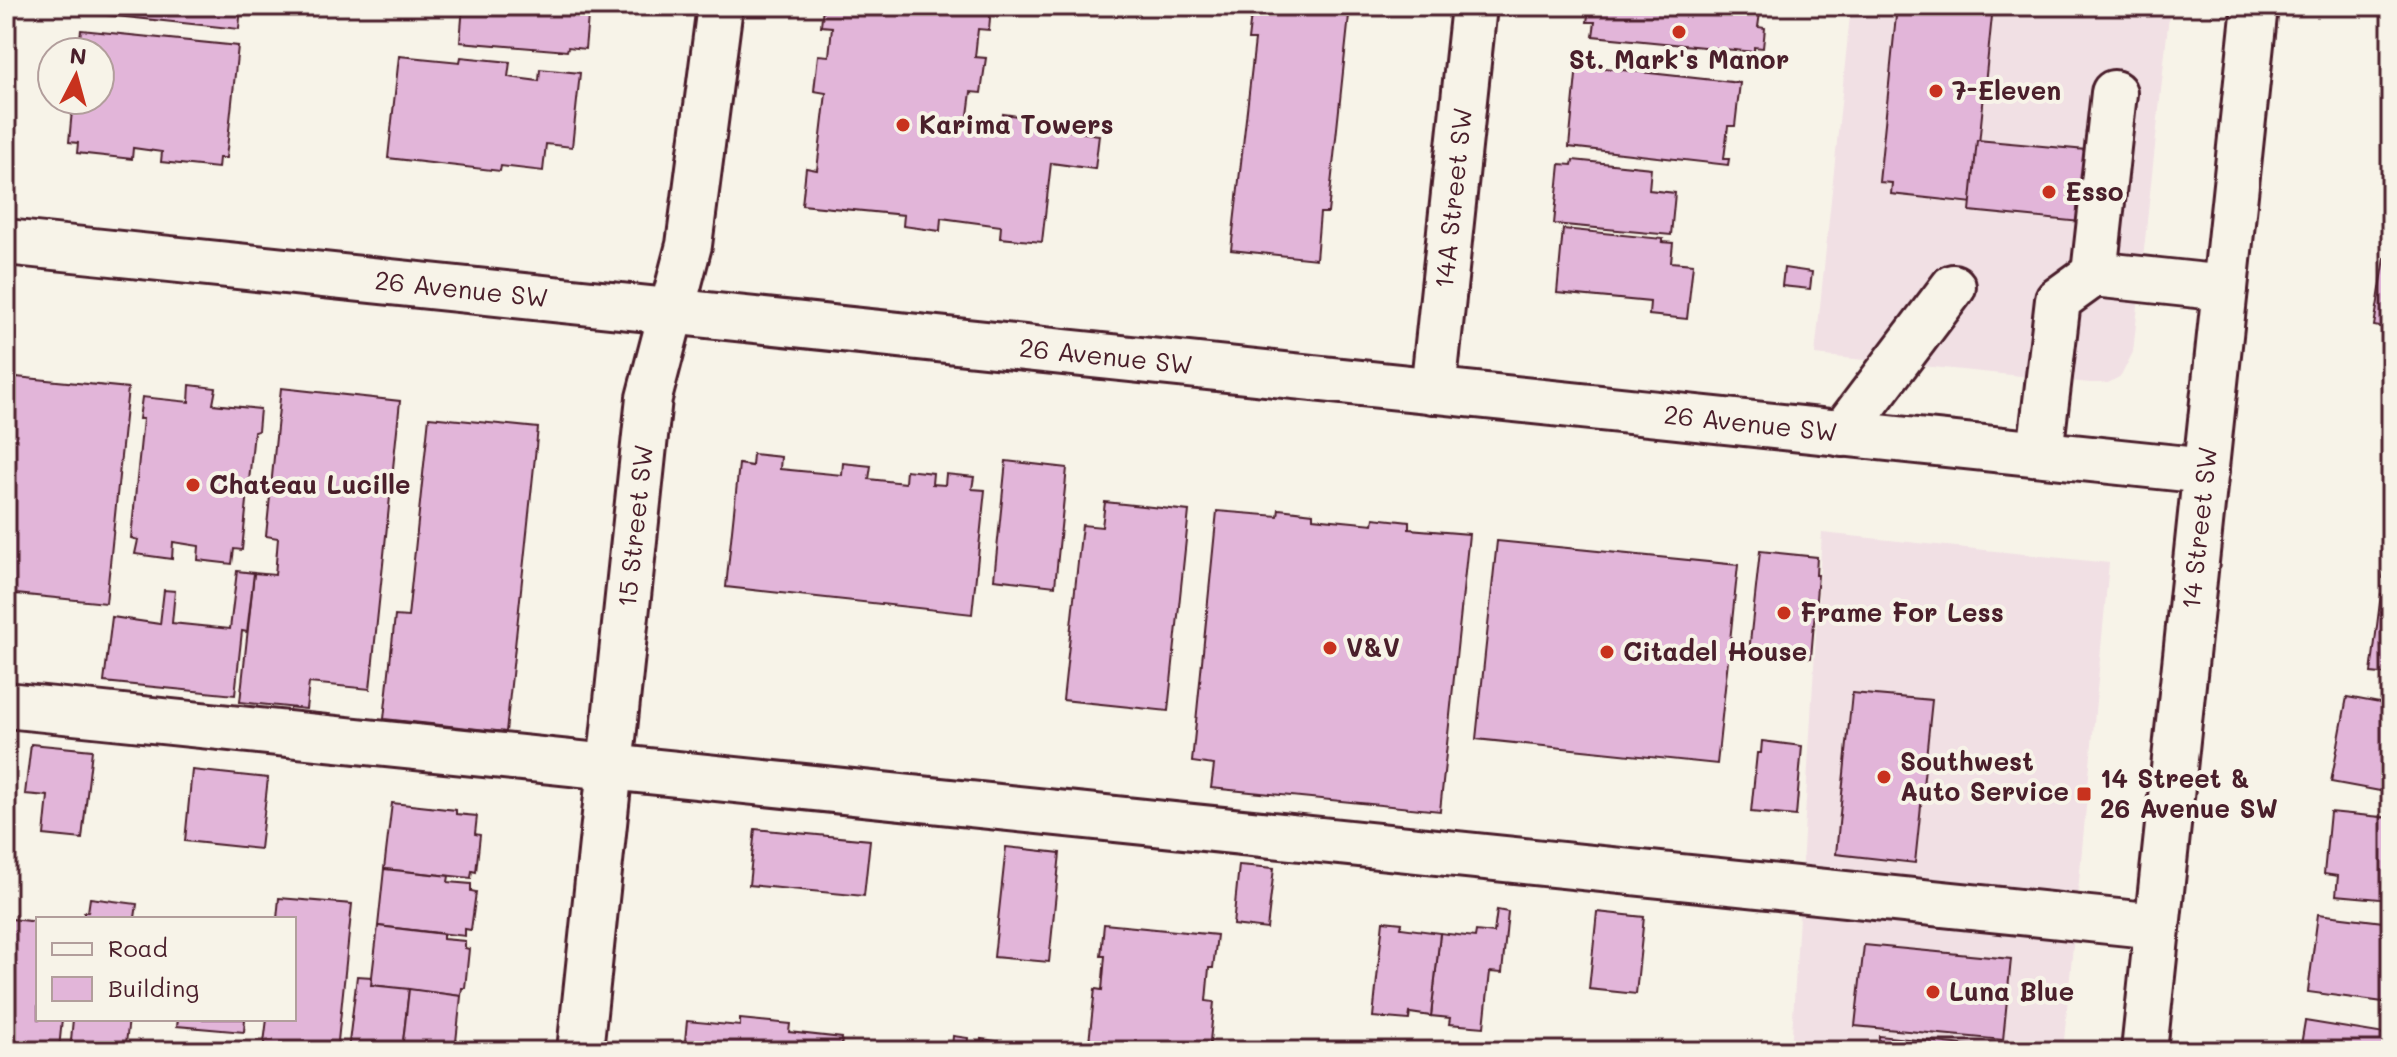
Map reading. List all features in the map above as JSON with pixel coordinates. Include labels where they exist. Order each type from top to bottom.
[{"type":"street","name":"15 Street SW","points":[[580,1051],[649,398],[674,311],[691,234],[720,6]]},
{"type":"street","name":"14A Street SW","points":[[1433,391],[1474,6]]},
{"type":"street","name":"14 Street SW","points":[[2144,1051],[2255,6]]},
{"type":"street","points":[[2094,274],[2114,93]]},
{"type":"street","name":"26 Avenue SW","points":[[6,242],[2206,471]]},
{"type":"street","points":[[2040,453],[2058,300],[2094,274],[2225,288]]},
{"type":"street","points":[[1842,434],[1953,287]]},
{"type":"street","points":[[6,705],[2157,926]]},
{"type":"shaded area","points":[[1851,6],[2170,6],[2133,352],[2121,376],[2108,383],[2090,383],[1815,355]]},
{"type":"shaded area","points":[[1822,533],[2109,563],[2063,1051],[1791,1051]]},
{"type":"building","points":[[70,6],[241,6],[239,29],[69,11]]},
{"type":"building","points":[[463,6],[589,6],[585,49],[568,47],[567,51],[460,42]]},
{"type":"building","name":"Karima Towers","points":[[823,6],[991,6],[989,30],[978,29],[975,57],[986,58],[981,93],[971,92],[967,123],[1002,126],[1003,114],[1056,121],[1055,129],[1099,135],[1095,169],[1051,163],[1042,242],[1000,238],[1001,226],[941,218],[940,231],[903,226],[904,215],[802,205],[806,168],[817,170],[826,93],[814,91],[818,55],[829,56],[832,27],[821,26]]},
{"type":"building","points":[[1252,6],[1350,6],[1328,213],[1320,213],[1316,259],[1231,250],[1255,40],[1248,40]]},
{"type":"building","name":"St. Mark's Manor","points":[[1761,6],[1758,27],[1765,28],[1763,48],[1754,47],[1754,52],[1593,36],[1595,22],[1587,22],[1589,8]]},
{"type":"building","name":"7-Eleven","points":[[1897,6],[1993,6],[1973,203],[1891,194],[1892,183],[1879,182]]},
{"type":"building","points":[[81,30],[238,46],[226,158],[219,158],[218,168],[161,162],[162,152],[133,148],[132,159],[77,153],[78,143],[69,142],[71,116],[116,116],[116,36],[80,36]]},
{"type":"building","points":[[399,56],[460,62],[461,57],[510,62],[508,77],[539,81],[540,69],[580,73],[572,147],[546,144],[543,171],[501,166],[500,171],[388,158]]},
{"type":"building","points":[[1577,65],[1740,83],[1735,126],[1728,126],[1724,159],[1729,159],[1728,165],[1569,147]]},
{"type":"building","points":[[1977,140],[2097,151],[2091,223],[1970,211]]},
{"type":"building","points":[[1573,160],[1651,168],[1649,190],[1675,193],[1671,235],[1554,224],[1560,164],[1572,165]]},
{"type":"building","points":[[1563,229],[1663,239],[1662,242],[1673,243],[1671,262],[1693,264],[1687,319],[1649,315],[1650,302],[1557,293]]},
{"type":"building","points":[[2385,258],[2391,258],[2391,329],[2374,326]]},
{"type":"building","points":[[1784,268],[1812,272],[1810,289],[1782,286]]},
{"type":"building","points":[[6,376],[128,388],[106,603],[6,593]]},
{"type":"building","name":"Chateau Lucille","points":[[190,385],[216,388],[213,404],[260,409],[258,431],[254,432],[242,550],[234,549],[232,564],[198,560],[199,546],[173,542],[172,559],[135,554],[138,540],[131,538],[143,419],[139,419],[142,397],[189,402]]},
{"type":"building","points":[[281,388],[400,401],[370,689],[309,683],[306,709],[240,702],[254,573],[275,575],[278,538],[266,536]]},
{"type":"building","points":[[429,417],[538,428],[506,732],[384,719],[395,616],[408,617]]},
{"type":"building","points":[[753,454],[781,457],[780,469],[842,475],[843,463],[871,466],[869,479],[905,483],[906,470],[933,473],[932,484],[945,485],[946,474],[974,477],[972,489],[985,490],[972,614],[726,587],[739,464],[752,466]]},
{"type":"building","points":[[1006,461],[1067,468],[1055,586],[994,579]]},
{"type":"building","points":[[1105,502],[1189,511],[1168,711],[1063,700],[1082,525],[1102,527]]},
{"type":"building","name":"V&V","points":[[1279,509],[1313,513],[1313,518],[1373,524],[1374,518],[1409,522],[1409,529],[1469,534],[1440,811],[1211,788],[1214,765],[1192,762],[1217,511],[1278,516]]},
{"type":"building","points":[[2391,514],[2391,579],[2383,578]]},
{"type":"building","name":"Citadel House","points":[[1497,541],[1738,565],[1717,764],[1476,739]]},
{"type":"building","name":"Frame For Less","points":[[1760,551],[1817,557],[1811,658],[1749,652]]},
{"type":"building","points":[[237,571],[254,573],[247,632],[242,631],[235,695],[104,682],[112,617],[160,624],[164,590],[175,591],[172,623],[230,629]]},
{"type":"building","points":[[2381,594],[2391,595],[2391,675],[2371,673]]},
{"type":"building","name":"Southwest Auto Service","points":[[1852,693],[1932,700],[1915,863],[1836,854]]},
{"type":"building","points":[[2347,697],[2391,705],[2391,793],[2331,782]]},
{"type":"building","points":[[1762,741],[1802,746],[1796,816],[1751,812],[1757,753],[1761,753]]},
{"type":"building","points":[[31,744],[92,750],[82,839],[44,835],[48,796],[25,794]]},
{"type":"building","points":[[6,761],[12,762],[6,819]]},
{"type":"building","points":[[192,770],[268,778],[260,849],[185,841]]},
{"type":"building","points":[[392,803],[456,810],[456,814],[477,816],[475,834],[480,835],[476,872],[472,871],[471,878],[384,869]]},
{"type":"building","points":[[2330,812],[2391,818],[2391,900],[2336,895],[2338,876],[2324,874]]},
{"type":"building","points":[[755,829],[870,840],[864,896],[749,885]]},
{"type":"building","points":[[1006,847],[1060,853],[1049,962],[994,957]]},
{"type":"building","points":[[1239,865],[1274,868],[1267,929],[1233,925]]},
{"type":"building","points":[[384,869],[449,876],[448,882],[471,884],[471,891],[476,892],[471,930],[465,929],[465,936],[378,926]]},
{"type":"building","points":[[90,898],[137,904],[135,917],[84,917],[84,912],[88,912]]},
{"type":"building","points":[[279,898],[352,904],[337,1051],[263,1051],[267,1021],[296,1021],[296,917],[277,917]]},
{"type":"building","points":[[1497,910],[1508,912],[1502,973],[1490,972],[1484,1027],[1449,1024],[1450,1018],[1431,1016],[1440,933],[1475,937],[1476,931],[1494,933]]},
{"type":"building","points":[[1597,912],[1644,917],[1636,994],[1589,989]]},
{"type":"building","points":[[2318,914],[2391,923],[2391,1003],[2308,992]]},
{"type":"building","points":[[11,919],[36,922],[36,1021],[62,1021],[59,1049],[6,1043],[6,963]]},
{"type":"building","points":[[1383,921],[1402,923],[1401,928],[1440,933],[1431,1016],[1410,1013],[1409,1020],[1373,1017]]},
{"type":"building","points":[[1104,924],[1217,935],[1213,968],[1209,968],[1206,1001],[1214,1002],[1209,1051],[1088,1051],[1095,989],[1102,990]]},
{"type":"building","points":[[378,926],[443,934],[443,939],[465,941],[465,948],[469,949],[465,988],[462,988],[461,996],[371,985]]},
{"type":"building","name":"Luna Blue","points":[[1864,945],[2011,959],[2003,1040],[1855,1026]]},
{"type":"building","points":[[357,976],[372,977],[371,985],[409,989],[402,1051],[348,1051]]},
{"type":"building","points":[[409,989],[461,996],[455,1051],[402,1051]]},
{"type":"building","points":[[740,1019],[790,1024],[789,1032],[842,1038],[841,1051],[684,1051],[687,1021],[740,1026]]},
{"type":"building","points":[[73,1021],[129,1021],[125,1051],[70,1051]]},
{"type":"building","points":[[178,1021],[245,1021],[244,1032],[177,1026]]},
{"type":"building","points":[[2305,1021],[2391,1035],[2391,1051],[2300,1051]]},
{"type":"building","points":[[953,1036],[968,1038],[967,1049],[980,1050],[981,1039],[1004,1042],[1003,1051],[899,1051],[900,1043],[952,1048]]},
{"type":"building","points":[[1879,1036],[2002,1049],[2002,1051],[1878,1051]]},
{"type":"place","name":"St. Mark's Manor","points":[[1679,32]]},
{"type":"place","name":"7-Eleven","points":[[1936,91]]},
{"type":"place","name":"Karima Towers","points":[[903,125]]},
{"type":"place","name":"Esso","points":[[2049,192]]},
{"type":"place","name":"Chateau Lucille","points":[[193,485]]},
{"type":"place","name":"Frame For Less","points":[[1784,613]]},
{"type":"place","name":"V&V","points":[[1330,648]]},
{"type":"place","name":"Citadel House","points":[[1607,652]]},
{"type":"place","name":"Southwest Auto Service","points":[[1884,777]]},
{"type":"place","name":"14 Street & 26 Avenue SW","points":[[2084,794]]},
{"type":"place","name":"Luna Blue","points":[[1933,992]]}]
